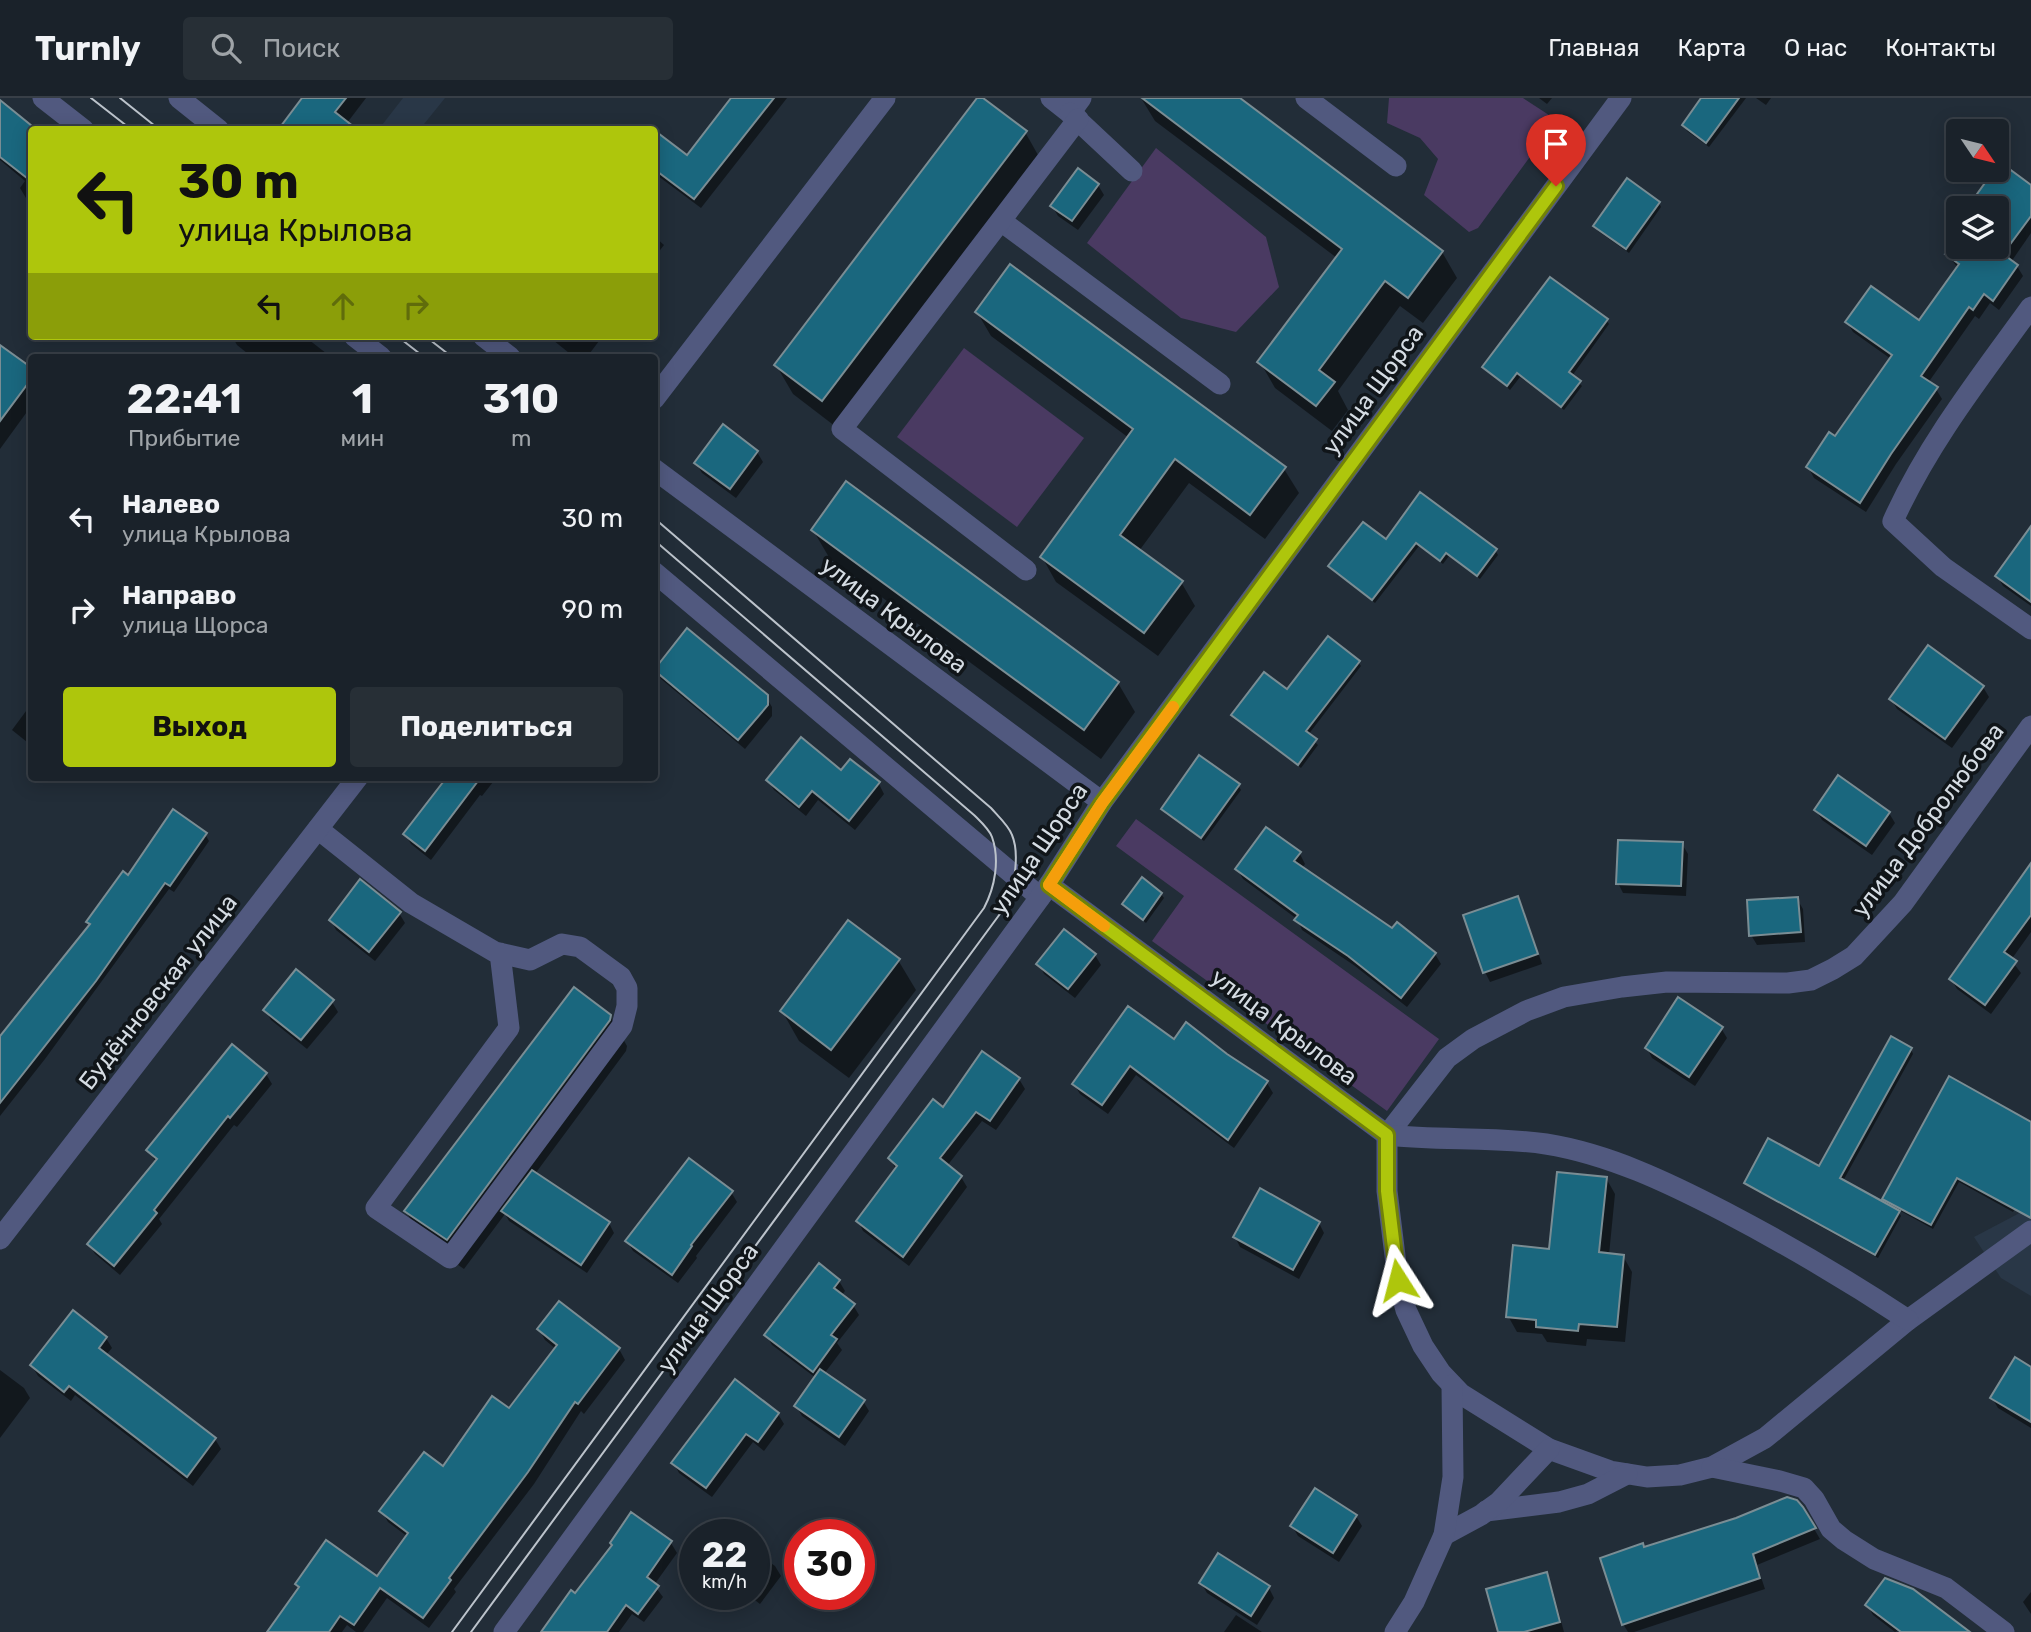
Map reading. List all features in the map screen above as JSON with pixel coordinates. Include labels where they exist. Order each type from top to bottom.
[{"type":"street","points":[[43,98],[79,126]]},
{"type":"street","points":[[179,98],[214,126]]},
{"type":"street","points":[[658,394],[885,98]]},
{"type":"street","points":[[1051,98],[1077,110],[1132,171]]},
{"type":"street","points":[[1306,98],[1396,166]]},
{"type":"street","name":"улица Щорса","points":[[504,1632],[1044,891],[1102,803],[1621,98]]},
{"type":"street","points":[[1026,570],[842,429],[1001,221],[1077,110]]},
{"type":"street","points":[[1001,221],[1220,384]]},
{"type":"street","points":[[2031,307],[1910,482],[1893,521],[1943,567],[2031,629]]},
{"type":"street","points":[[359,340],[377,354]]},
{"type":"street","points":[[488,340],[506,354]]},
{"type":"street","name":"улица Крылова","points":[[658,472],[1102,803]]},
{"type":"street","name":"улица Крылова","points":[[658,575],[1044,891],[1387,1135]]},
{"type":"street","name":"улица Добролюбова","points":[[1387,1135],[1447,1058],[1473,1038],[1526,1011],[1564,997],[1667,982],[1788,984],[1811,980],[1854,956],[1903,903],[2031,726]]},
{"type":"street","name":"Будённовская улица","points":[[0,1239],[355,781]]},
{"type":"street","points":[[318,829],[411,903],[500,953],[530,960],[562,944],[580,947],[621,977],[627,988],[627,1006],[622,1026],[450,1258],[376,1209],[509,1028],[500,953]]},
{"type":"street","points":[[1908,1320],[1766,1233],[1676,1187],[1616,1163],[1549,1144],[1469,1138],[1419,1139],[1387,1135],[1387,1191],[1398,1280],[1406,1310],[1423,1346],[1452,1385],[1489,1413],[1549,1449],[1610,1471],[1647,1477],[1680,1475],[1712,1467],[1765,1438],[1908,1320],[2031,1231]]},
{"type":"street","points":[[1395,1632],[1414,1602],[1444,1535],[1453,1477],[1452,1385]]},
{"type":"street","points":[[1444,1535],[1486,1511],[1517,1484],[1549,1449]]},
{"type":"street","points":[[1712,1467],[1780,1480],[1804,1488],[1814,1499],[1831,1529],[1844,1540],[1874,1559],[1946,1588],[2004,1632]]},
{"type":"street","points":[[1486,1511],[1559,1503],[1588,1494],[1627,1474]]},
{"type":"shaded area","points":[[403,98],[445,98],[422,126],[381,126]]},
{"type":"shaded area","points":[[1389,98],[1523,98],[1552,117],[1554,124],[1478,228],[1469,232],[1424,195],[1438,159],[1420,138],[1387,123]]},
{"type":"shaded area","points":[[1156,148],[1266,237],[1279,287],[1236,332],[1181,318],[1087,243]]},
{"type":"shaded area","points":[[964,348],[1084,438],[1017,527],[897,437]]},
{"type":"shaded area","points":[[1136,819],[1439,1039],[1387,1111],[1152,941],[1184,896],[1116,846]]},
{"type":"shaded area","points":[[2031,1207],[2031,1296],[2001,1278],[1974,1237]]},
{"type":"building","points":[[302,98],[346,98],[335,112],[353,126],[281,126]]},
{"type":"building","points":[[731,98],[774,98],[694,199],[658,172],[658,133],[687,155]]},
{"type":"building","points":[[977,98],[983,98],[1027,131],[822,401],[774,365]]},
{"type":"building","points":[[1142,98],[1240,98],[1443,251],[1408,298],[1385,281],[1319,370],[1335,382],[1316,406],[1257,362],[1342,249]]},
{"type":"building","points":[[1701,98],[1739,98],[1706,143],[1682,125]]},
{"type":"building","points":[[0,100],[32,126],[28,126],[28,179],[0,157]]},
{"type":"building","points":[[1078,168],[1099,184],[1072,221],[1050,206]]},
{"type":"building","points":[[2009,169],[2031,185],[2031,216],[2009,246],[2009,196],[1976,196],[1986,182],[2009,182]]},
{"type":"building","points":[[1627,178],[1660,202],[1626,249],[1593,226]]},
{"type":"building","points":[[2009,258],[2018,265],[1993,301],[1984,294],[1973,310],[1969,307],[1921,376],[1938,387],[1860,503],[1806,467],[1829,432],[1835,436],[1892,355],[1845,322],[1871,286],[1919,320],[1959,264],[1952,259]]},
{"type":"building","points":[[1010,264],[1286,467],[1250,515],[1175,459],[1120,535],[1183,581],[1144,633],[1040,557],[1133,429],[975,312]]},
{"type":"building","points":[[1550,277],[1608,319],[1569,372],[1581,381],[1561,407],[1517,373],[1507,386],[1482,367]]},
{"type":"building","points":[[0,345],[28,365],[28,383],[0,421]]},
{"type":"building","points":[[723,424],[758,451],[730,489],[694,463]]},
{"type":"building","points":[[846,481],[1119,682],[1084,730],[811,530]]},
{"type":"building","points":[[1420,492],[1497,549],[1477,576],[1446,553],[1440,561],[1416,543],[1372,600],[1328,566],[1363,522],[1386,539]]},
{"type":"building","points":[[2031,526],[2031,602],[1995,576]]},
{"type":"building","points":[[687,628],[768,695],[768,705],[738,740],[658,673],[658,665]]},
{"type":"building","points":[[1328,636],[1360,661],[1306,731],[1317,739],[1298,765],[1231,715],[1264,672],[1287,689]]},
{"type":"building","points":[[1928,645],[1984,686],[1945,739],[1889,699]]},
{"type":"building","points":[[801,737],[841,770],[850,759],[880,782],[849,821],[812,791],[799,807],[766,780]]},
{"type":"building","points":[[1199,755],[1240,784],[1201,838],[1161,809]]},
{"type":"building","points":[[1838,775],[1890,812],[1866,846],[1814,810]]},
{"type":"building","points":[[444,781],[478,781],[425,851],[403,834]]},
{"type":"building","points":[[173,809],[207,833],[170,886],[165,883],[96,981],[0,1103],[0,1036],[90,924],[86,922],[123,871],[128,875]]},
{"type":"building","points":[[1266,827],[1301,852],[1294,861],[1392,928],[1397,922],[1436,953],[1401,998],[1348,956],[1294,920],[1298,915],[1235,869]]},
{"type":"building","points":[[1618,840],[1683,842],[1681,886],[1616,884]]},
{"type":"building","points":[[2031,863],[2031,915],[2004,952],[2017,961],[1985,1005],[1949,979]]},
{"type":"building","points":[[1142,877],[1162,893],[1143,920],[1122,904]]},
{"type":"building","points":[[360,879],[401,912],[369,952],[329,920]]},
{"type":"building","points":[[1518,896],[1538,954],[1483,973],[1463,915]]},
{"type":"building","points":[[1798,897],[1801,932],[1749,936],[1747,900]]},
{"type":"building","points":[[848,920],[900,959],[831,1050],[780,1011]]},
{"type":"building","points":[[1064,929],[1096,954],[1068,989],[1036,964]]},
{"type":"building","points":[[296,969],[334,1000],[301,1040],[263,1010]]},
{"type":"building","points":[[574,987],[611,1015],[610,1020],[447,1240],[404,1211]]},
{"type":"building","points":[[1678,997],[1723,1027],[1689,1077],[1645,1048]]},
{"type":"building","points":[[1128,1006],[1174,1039],[1186,1022],[1268,1081],[1228,1140],[1130,1066],[1102,1105],[1072,1084]]},
{"type":"building","points":[[1891,1036],[1912,1048],[1840,1178],[1900,1211],[1875,1255],[1744,1183],[1768,1138],[1819,1166]]},
{"type":"building","points":[[232,1044],[267,1073],[230,1118],[228,1116],[154,1210],[157,1213],[114,1266],[87,1244],[157,1159],[146,1150]]},
{"type":"building","points":[[982,1051],[1020,1078],[990,1121],[976,1112],[940,1158],[962,1176],[903,1257],[856,1221],[897,1166],[888,1158],[933,1099],[943,1107]]},
{"type":"building","points":[[1949,1076],[2031,1122],[2031,1218],[1957,1178],[1931,1225],[1882,1199]]},
{"type":"building","points":[[689,1158],[733,1191],[691,1245],[672,1275],[625,1241]]},
{"type":"building","points":[[532,1170],[610,1222],[581,1265],[501,1211]]},
{"type":"building","points":[[1557,1172],[1607,1177],[1599,1252],[1624,1255],[1617,1327],[1579,1324],[1578,1331],[1536,1327],[1536,1320],[1506,1317],[1513,1245],[1549,1249]]},
{"type":"building","points":[[1260,1188],[1320,1222],[1293,1270],[1233,1237]]},
{"type":"building","points":[[819,1263],[840,1280],[834,1288],[855,1304],[831,1335],[837,1339],[813,1372],[764,1335]]},
{"type":"building","points":[[559,1301],[620,1348],[578,1404],[575,1402],[423,1618],[380,1588],[354,1625],[340,1616],[329,1632],[267,1632],[299,1587],[295,1584],[326,1540],[377,1576],[408,1533],[379,1511],[424,1452],[443,1466],[492,1396],[509,1408],[557,1345],[537,1329]]},
{"type":"building","points":[[73,1310],[107,1337],[99,1348],[216,1438],[187,1477],[69,1386],[64,1392],[30,1365]]},
{"type":"building","points":[[2015,1357],[2031,1367],[2031,1422],[1990,1398]]},
{"type":"building","points":[[820,1369],[865,1400],[839,1437],[794,1406]]},
{"type":"building","points":[[735,1379],[779,1413],[758,1442],[746,1434],[706,1488],[671,1463]]},
{"type":"building","points":[[1315,1488],[1357,1515],[1333,1553],[1290,1526]]},
{"type":"building","points":[[1787,1497],[1797,1500],[1816,1528],[1753,1554],[1760,1578],[1622,1625],[1600,1558],[1643,1543],[1644,1547],[1736,1518]]},
{"type":"building","points":[[631,1512],[672,1541],[647,1577],[659,1586],[638,1614],[626,1605],[607,1632],[541,1632],[571,1590],[575,1593],[612,1545],[610,1543]]},
{"type":"building","points":[[1218,1553],[1270,1586],[1251,1616],[1199,1583]]},
{"type":"building","points":[[1547,1572],[1560,1622],[1524,1632],[1498,1632],[1486,1589]]},
{"type":"building","points":[[1885,1578],[1913,1589],[1970,1632],[1901,1632],[1865,1605]]},
{"type":"tram line","points":[[91,98],[127,126]]},
{"type":"tram line","points":[[120,98],[155,126]]},
{"type":"tram line","points":[[402,340],[420,354]]},
{"type":"tram line","points":[[430,340],[448,354]]},
{"type":"tram line","points":[[471,1632],[1008,903],[1014,878],[1016,851],[1012,835],[991,808],[658,521]]},
{"type":"tram line","points":[[452,1632],[984,908],[993,882],[996,855],[987,828],[658,543]]},
{"type":"slow traffic","points":[[1104,926],[1049,885],[1102,803],[1173,707]]},
{"type":"route","points":[[1398,1280],[1387,1191],[1387,1135],[1049,885],[1102,803],[1556,186]]}]
